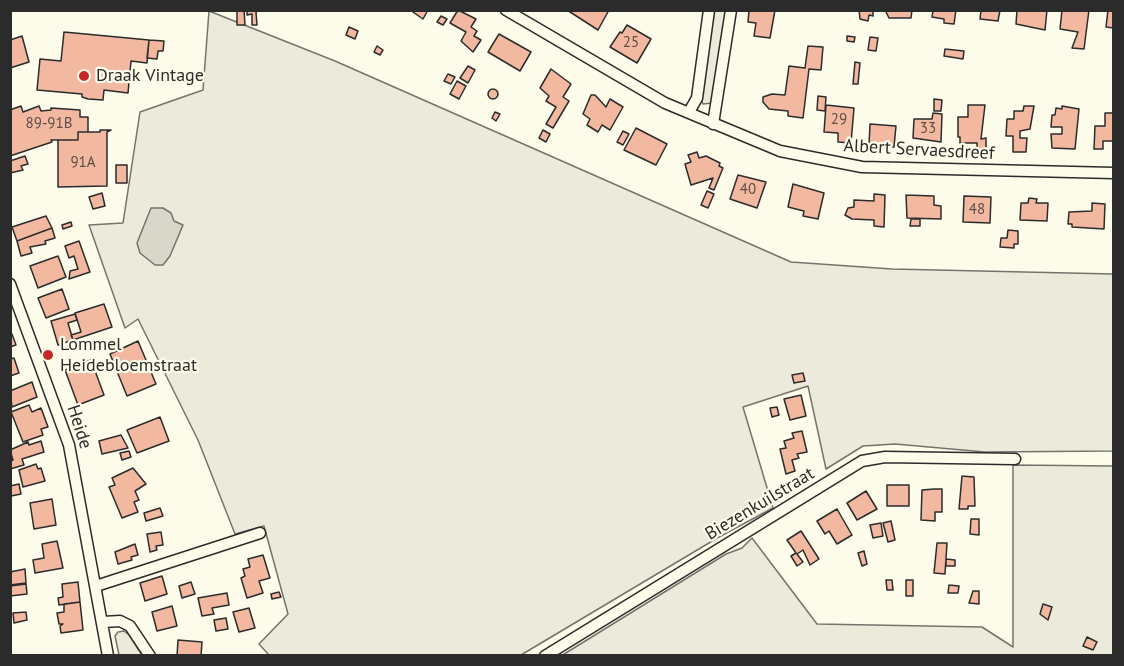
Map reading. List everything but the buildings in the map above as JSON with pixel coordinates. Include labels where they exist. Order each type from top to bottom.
[{"type":"street","name":"Albert Servaesdreef","points":[[506,10],[665,103],[780,151],[862,167],[1113,173]]},
{"type":"street","points":[[689,112],[697,98],[709,10]]},
{"type":"street","points":[[713,124],[730,10]]},
{"type":"street","name":"Heide","points":[[10,284],[69,445],[108,656]]},
{"type":"street","name":"Biezenkuilstraat","points":[[545,656],[862,461],[885,457],[1015,459]]},
{"type":"street","points":[[96,586],[260,533]]},
{"type":"street","points":[[103,621],[120,621],[130,626],[150,656]]},
{"type":"shaded area","points":[[209,11],[335,61],[791,262],[892,269],[1113,274],[1113,451],[985,452],[895,444],[863,446],[826,469],[808,386],[743,407],[773,508],[719,537],[521,655],[269,655],[259,644],[288,614],[264,526],[235,534],[198,440],[138,319],[125,328],[89,225],[123,223],[140,112],[203,90]]},
{"type":"shaded area","points":[[713,11],[726,11],[712,103],[703,104],[701,99]]},
{"type":"shaded area","points":[[151,208],[163,208],[171,213],[174,221],[183,225],[170,256],[163,265],[155,265],[140,253],[137,243]]},
{"type":"shaded area","points":[[1013,465],[1113,466],[1113,655],[561,656],[726,554],[742,548],[752,538],[817,624],[982,627],[1013,647]]},
{"type":"shaded area","points":[[124,631],[142,655],[119,655],[115,636],[118,632]]},
{"type":"place","name":"Draak Vintage","points":[[84,76]]},
{"type":"place","name":"Lommel Heidebloemstraat","points":[[48,355]]}]
